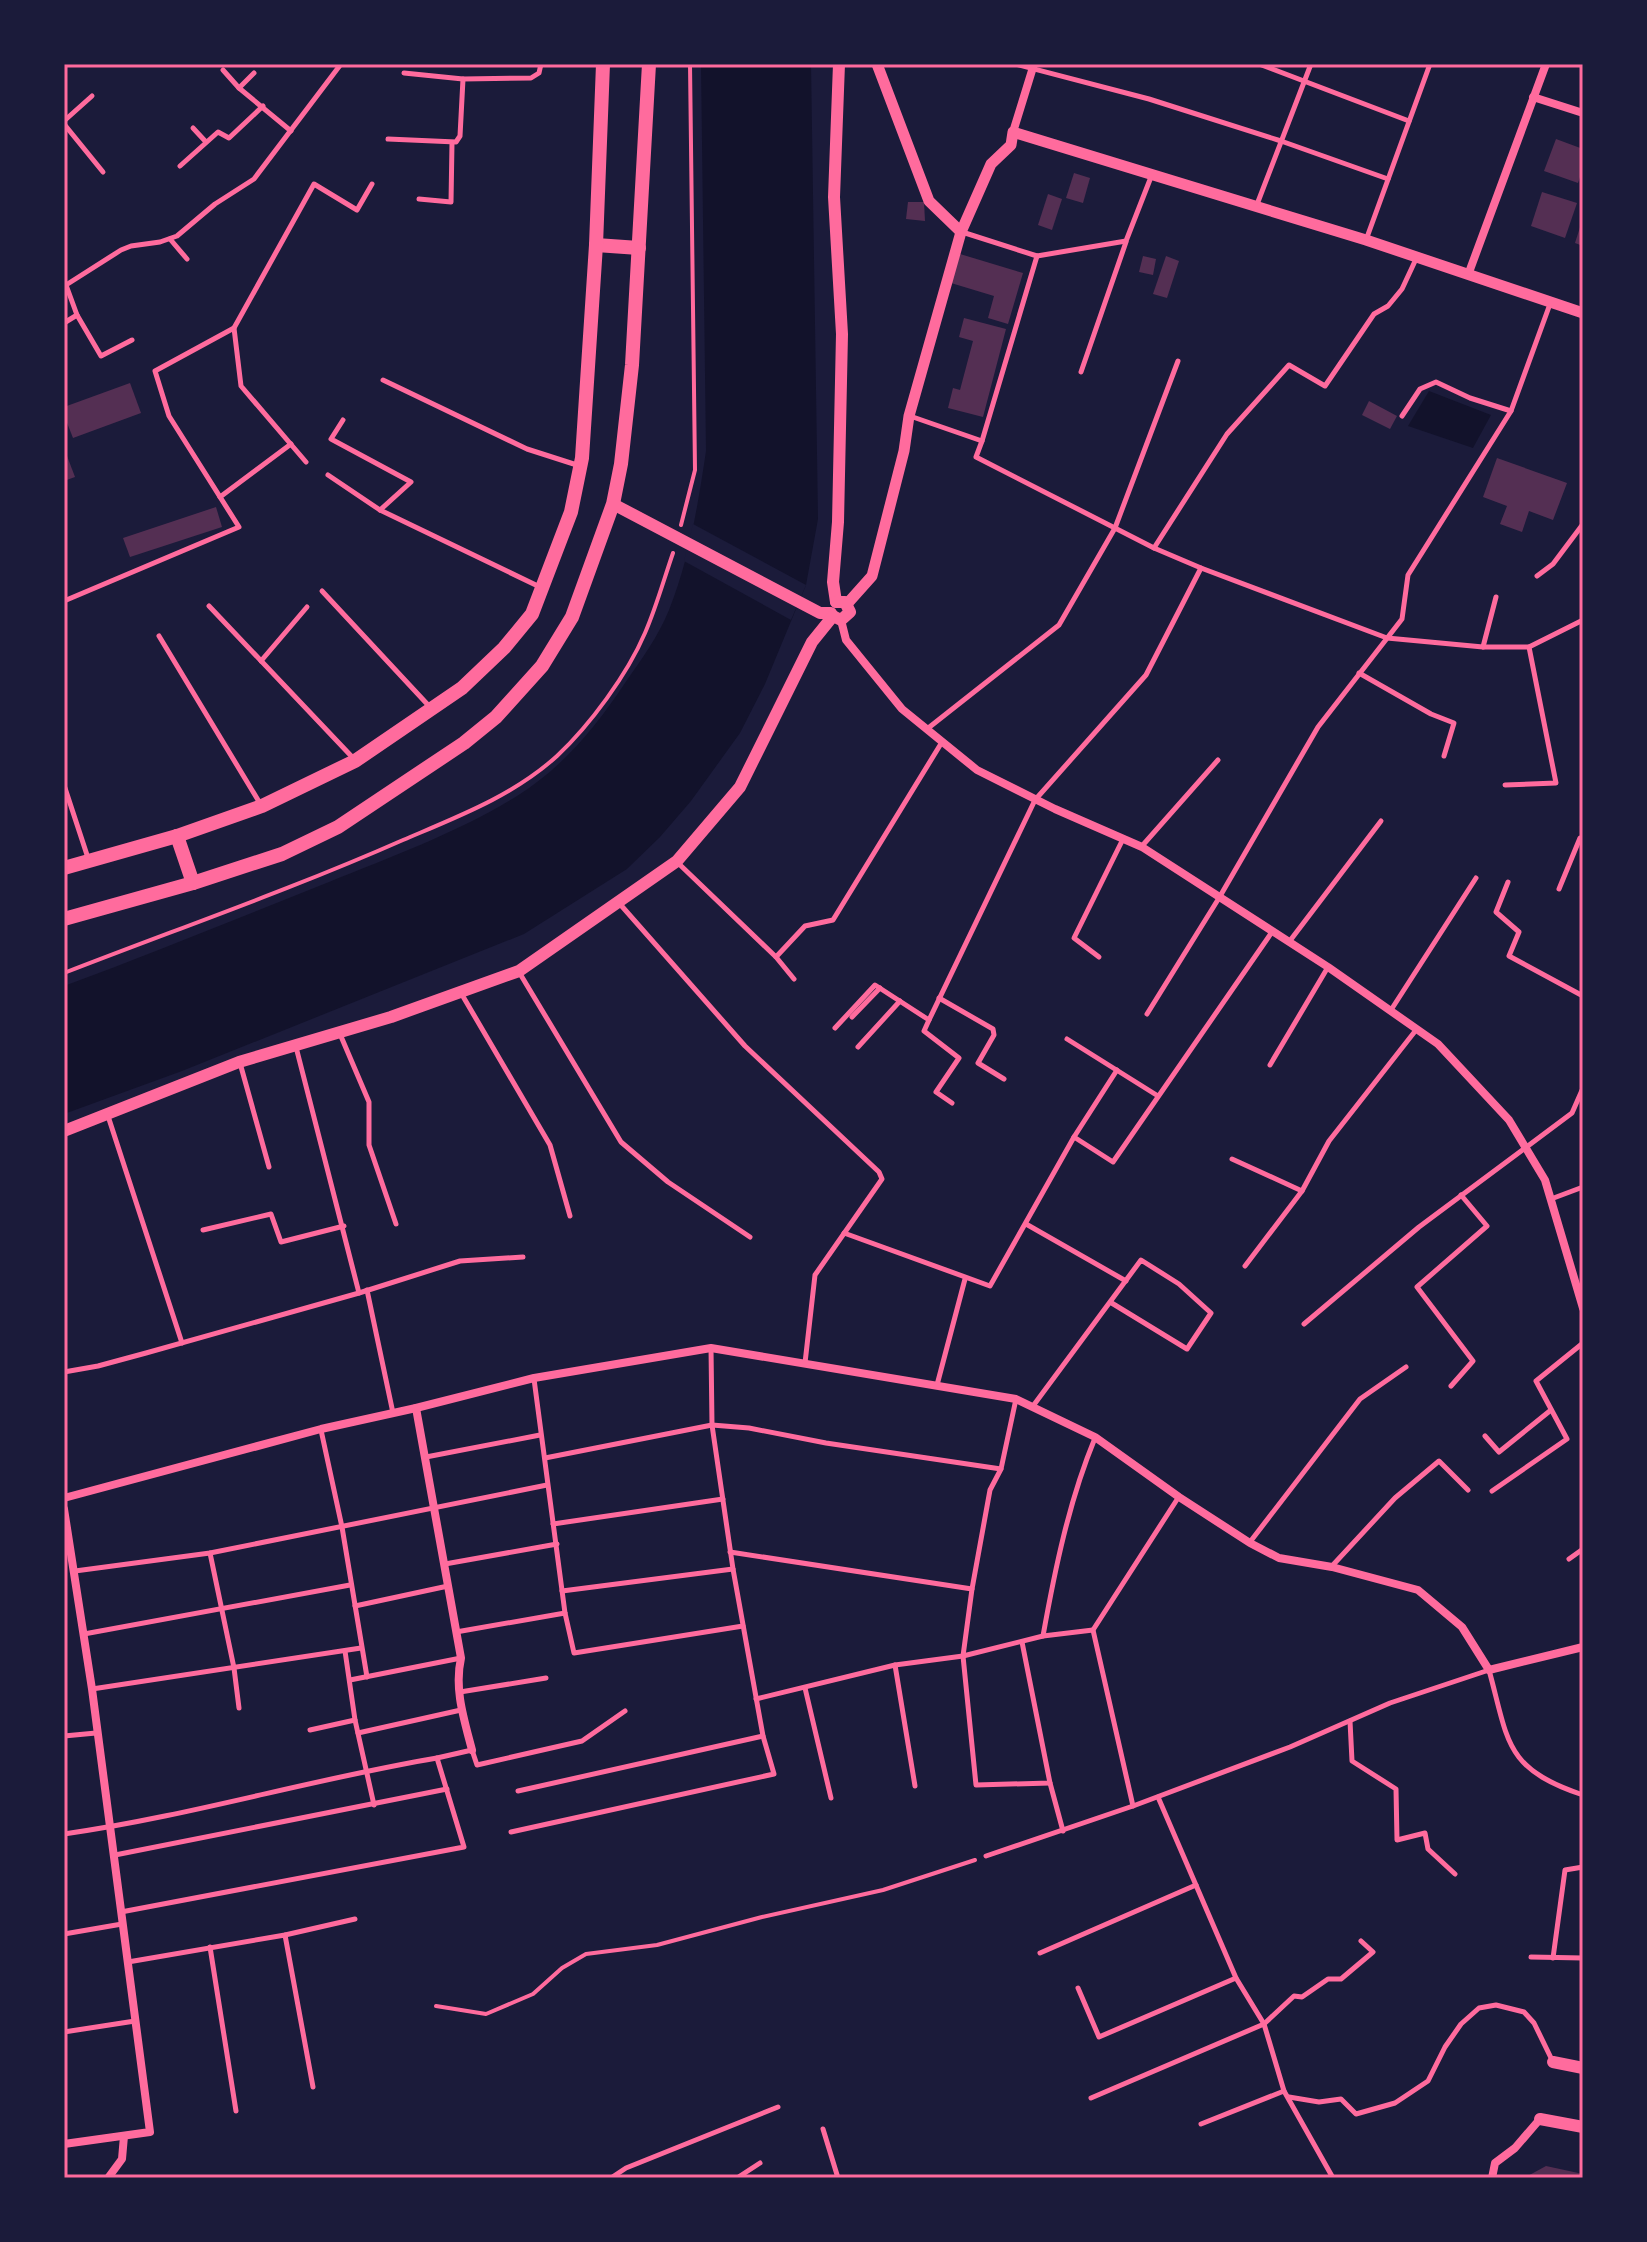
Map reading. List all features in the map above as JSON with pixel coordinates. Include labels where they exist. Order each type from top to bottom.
[{"type":"main road","points":[[64,868],[177,836],[262,806],[355,761],[462,688],[504,648],[532,614],[571,512],[581,466],[596,245],[603,64]]},
{"type":"main road","points":[[64,919],[282,854],[338,827],[428,769],[496,717],[535,674],[560,639],[572,617],[613,504],[621,464],[630,379],[649,64]]},
{"type":"main road","points":[[64,1131],[239,1062],[296,1047],[519,971],[677,861],[740,787],[812,642],[838,611],[833,582],[838,522],[842,334],[834,197],[839,64]]},
{"type":"main road","points":[[596,245],[639,248]]},
{"type":"main road","points":[[613,504],[820,613],[838,611]]},
{"type":"main road","points":[[177,836],[193,883]]},
{"type":"main road","points":[[1553,2062],[1583,2068]]},
{"type":"main road","points":[[1540,2119],[1583,2127]]},
{"type":"street","points":[[877,64],[929,201],[961,232]]},
{"type":"street","points":[[1468,275],[1546,64]]},
{"type":"street","points":[[1032,67],[1011,145],[991,164],[961,232],[909,416],[904,451],[872,576],[838,611],[846,640],[902,709],[977,770],[1035,800],[1142,847],[1328,967],[1438,1044],[1509,1120],[1545,1180],[1583,1308]]},
{"type":"street","points":[[1533,97],[1583,113]]},
{"type":"street","points":[[1013,132],[1366,240],[1583,313]]},
{"type":"street","points":[[64,1498],[321,1429],[534,1378],[711,1348],[1016,1399],[1033,1406],[1095,1437],[1179,1497],[1279,1558],[1332,1567],[1418,1590],[1462,1627],[1489,1670],[1583,1647]]},
{"type":"street","points":[[416,1408],[461,1658],[457,1677],[461,1710],[472,1750]]},
{"type":"street","points":[[64,1509],[115,1855],[150,2132],[64,2144]]},
{"type":"street","points":[[1492,2178],[1495,2163],[1515,2148],[1540,2119]]},
{"type":"street","points":[[108,2178],[122,2159],[124,2136]]},
{"type":"lane","points":[[132,340],[101,356],[77,315],[65,284],[121,250],[170,239],[254,179],[341,64]]},
{"type":"lane","points":[[404,73],[463,79],[531,78],[539,73],[541,64]]},
{"type":"lane","points":[[1015,64],[1149,99],[1388,179]]},
{"type":"lane","points":[[1259,64],[1409,121]]},
{"type":"lane","points":[[1256,208],[1311,64]]},
{"type":"lane","points":[[1366,240],[1430,64]]},
{"type":"lane","points":[[223,70],[239,88],[291,131]]},
{"type":"lane","points":[[239,88],[254,73]]},
{"type":"lane","points":[[388,139],[452,143],[460,136],[463,79]]},
{"type":"lane","points":[[92,96],[64,122],[103,172]]},
{"type":"lane","points":[[180,166],[218,132],[229,138],[263,106]]},
{"type":"lane","points":[[193,128],[206,142]]},
{"type":"lane","points":[[419,199],[451,202],[452,143]]},
{"type":"lane","points":[[1081,372],[1152,176]]},
{"type":"lane","points":[[64,601],[239,527],[169,416],[155,371],[234,328],[314,184],[357,210],[372,184]]},
{"type":"lane","points":[[961,232],[1037,256],[1126,241]]},
{"type":"lane","points":[[170,239],[187,259]]},
{"type":"lane","points":[[1037,256],[976,457],[1154,548],[1387,638],[1483,647],[1529,647],[1583,620]]},
{"type":"lane","points":[[1154,548],[1227,434],[1289,365],[1325,386],[1374,314],[1388,306],[1402,289],[1417,258]]},
{"type":"lane","points":[[1147,1014],[1219,898],[1318,727],[1402,619],[1408,575],[1511,411],[1550,303]]},
{"type":"lane","points":[[64,323],[77,315]]},
{"type":"lane","points":[[234,328],[241,386],[306,462]]},
{"type":"lane","points":[[926,729],[1059,625],[1115,528],[1178,361]]},
{"type":"lane","points":[[383,380],[527,449],[581,466]]},
{"type":"lane","points":[[1402,416],[1420,389],[1436,382],[1470,398],[1511,411]]},
{"type":"lane","points":[[909,416],[982,441]]},
{"type":"lane","points":[[343,420],[331,439],[411,482],[380,510]]},
{"type":"lane","points":[[220,497],[291,444]]},
{"type":"lane","points":[[328,475],[380,510],[543,589]]},
{"type":"lane","points":[[1537,576],[1553,564],[1583,524]]},
{"type":"lane","points":[[952,1103],[936,1092],[959,1058],[924,1031],[939,998],[1035,800],[1146,675],[1201,568]]},
{"type":"lane","points":[[322,591],[433,710]]},
{"type":"lane","points":[[1483,647],[1496,597]]},
{"type":"lane","points":[[209,606],[355,761]]},
{"type":"lane","points":[[261,661],[307,607]]},
{"type":"lane","points":[[159,636],[262,806]]},
{"type":"lane","points":[[1505,785],[1556,783],[1529,647]]},
{"type":"lane","points":[[1359,673],[1431,714],[1454,723],[1444,756]]},
{"type":"lane","points":[[776,957],[805,926],[833,920],[942,742]]},
{"type":"lane","points":[[1142,847],[1218,760]]},
{"type":"lane","points":[[64,785],[90,862]]},
{"type":"lane","points":[[1289,942],[1381,821]]},
{"type":"lane","points":[[1559,889],[1580,838],[1583,839]]},
{"type":"lane","points":[[1099,957],[1074,938],[1123,839]]},
{"type":"lane","points":[[677,861],[776,957],[794,979]]},
{"type":"lane","points":[[1390,1011],[1476,878]]},
{"type":"lane","points":[[1508,882],[1496,912],[1519,932],[1509,956],[1583,996]]},
{"type":"lane","points":[[619,903],[745,1046],[879,1172],[882,1179],[815,1275],[805,1363]]},
{"type":"lane","points":[[1074,1137],[1113,1162],[1272,932]]},
{"type":"lane","points":[[1270,1065],[1328,967]]},
{"type":"lane","points":[[519,971],[621,1142],[668,1182],[750,1237]]},
{"type":"lane","points":[[835,1028],[875,985],[929,1020]]},
{"type":"lane","points":[[852,1017],[880,988]]},
{"type":"lane","points":[[461,992],[550,1145],[570,1216]]},
{"type":"lane","points":[[939,998],[993,1029],[994,1035],[978,1063],[1004,1079]]},
{"type":"lane","points":[[858,1047],[900,1001]]},
{"type":"lane","points":[[1245,1266],[1302,1191],[1329,1141],[1416,1030]]},
{"type":"lane","points":[[339,1033],[369,1102],[369,1145],[396,1224]]},
{"type":"lane","points":[[1067,1039],[1158,1096]]},
{"type":"lane","points":[[296,1047],[359,1293]]},
{"type":"lane","points":[[239,1062],[269,1167]]},
{"type":"lane","points":[[844,1233],[990,1286],[1074,1137],[1117,1070]]},
{"type":"lane","points":[[1304,1324],[1419,1227],[1572,1113],[1583,1088]]},
{"type":"lane","points":[[108,1115],[182,1343]]},
{"type":"lane","points":[[1232,1159],[1302,1191]]},
{"type":"lane","points":[[1550,1200],[1583,1187]]},
{"type":"lane","points":[[1451,1386],[1473,1361],[1417,1287],[1487,1226],[1461,1195]]},
{"type":"lane","points":[[203,1230],[271,1214],[281,1242],[344,1226]]},
{"type":"lane","points":[[1026,1224],[1126,1281]]},
{"type":"lane","points":[[64,1372],[182,1343],[460,1261],[523,1257]]},
{"type":"lane","points":[[1033,1406],[1141,1260],[1179,1284],[1211,1313],[1187,1349],[1110,1302]]},
{"type":"lane","points":[[937,1385],[965,1279]]},
{"type":"lane","points":[[367,1290],[393,1413]]},
{"type":"lane","points":[[1492,1491],[1567,1439],[1536,1381],[1583,1343]]},
{"type":"lane","points":[[511,1832],[774,1774],[763,1736],[730,1552],[712,1425],[711,1348]]},
{"type":"lane","points":[[1250,1543],[1360,1399],[1406,1367]]},
{"type":"lane","points":[[534,1378],[565,1613],[574,1653],[743,1626]]},
{"type":"lane","points":[[1016,1399],[1001,1469],[990,1490],[963,1656],[976,1785],[1050,1783]]},
{"type":"lane","points":[[1485,1436],[1499,1452],[1551,1410]]},
{"type":"lane","points":[[545,1458],[712,1425],[749,1428],[826,1443],[1001,1469]]},
{"type":"lane","points":[[321,1429],[342,1527],[367,1677]]},
{"type":"lane","points":[[426,1457],[540,1435]]},
{"type":"lane","points":[[1043,1636],[1053,1580],[1081,1472],[1095,1437]]},
{"type":"lane","points":[[1332,1567],[1395,1498],[1439,1461],[1468,1490]]},
{"type":"lane","points":[[75,1571],[210,1553],[547,1485]]},
{"type":"lane","points":[[1133,1806],[1093,1630],[1179,1497]]},
{"type":"lane","points":[[553,1524],[723,1499]]},
{"type":"lane","points":[[445,1564],[557,1544]]},
{"type":"lane","points":[[1569,1559],[1583,1549]]},
{"type":"lane","points":[[730,1552],[972,1589]]},
{"type":"lane","points":[[210,1553],[234,1668],[239,1708]]},
{"type":"lane","points":[[562,1591],[733,1569]]},
{"type":"lane","points":[[83,1634],[350,1585]]},
{"type":"lane","points":[[355,1606],[449,1586]]},
{"type":"lane","points":[[456,1632],[565,1613]]},
{"type":"lane","points":[[756,1699],[895,1665],[963,1656],[1043,1636],[1093,1630]]},
{"type":"lane","points":[[1022,1642],[1050,1783],[1063,1831]]},
{"type":"lane","points":[[92,1689],[361,1648]]},
{"type":"lane","points":[[345,1651],[355,1720],[374,1805]]},
{"type":"lane","points":[[350,1680],[461,1658]]},
{"type":"lane","points":[[895,1665],[915,1786]]},
{"type":"lane","points":[[986,1856],[1158,1797],[1290,1747],[1390,1703],[1489,1670],[1509,1742],[1519,1761],[1534,1774],[1560,1788],[1583,1795]]},
{"type":"lane","points":[[459,1693],[546,1678]]},
{"type":"lane","points":[[805,1688],[831,1798]]},
{"type":"lane","points":[[358,1733],[461,1710]]},
{"type":"lane","points":[[64,1834],[110,1828],[367,1770],[472,1750],[477,1765],[582,1741],[625,1711]]},
{"type":"lane","points":[[310,1730],[355,1720]]},
{"type":"lane","points":[[1350,1721],[1352,1761],[1396,1789],[1397,1840],[1425,1833],[1428,1849],[1455,1874]]},
{"type":"lane","points":[[64,1736],[96,1733]]},
{"type":"lane","points":[[518,1791],[763,1736]]},
{"type":"lane","points":[[121,1912],[464,1847],[437,1758]]},
{"type":"lane","points":[[115,1855],[447,1789]]},
{"type":"lane","points":[[1158,1797],[1236,1978],[1264,2024],[1284,2091],[1333,2178]]},
{"type":"lane","points":[[1553,1958],[1565,1870],[1583,1867]]},
{"type":"lane","points":[[1040,1953],[1196,1885]]},
{"type":"lane","points":[[128,1962],[285,1935],[355,1919]]},
{"type":"lane","points":[[64,1934],[123,1924]]},
{"type":"lane","points":[[285,1935],[313,2087]]},
{"type":"lane","points":[[1091,2098],[1264,2024],[1294,1996],[1302,1997],[1328,1979],[1341,1979],[1373,1952],[1361,1941]]},
{"type":"lane","points":[[210,1947],[236,2111]]},
{"type":"lane","points":[[1531,1957],[1583,1958]]},
{"type":"lane","points":[[1078,1988],[1099,2037],[1236,1978]]},
{"type":"lane","points":[[1288,2097],[1319,2102],[1341,2099],[1356,2114],[1395,2103],[1428,2081],[1461,2024],[1479,2008],[1496,2005],[1524,2012],[1534,2023],[1553,2062]]},
{"type":"lane","points":[[64,2032],[136,2021]]},
{"type":"lane","points":[[1201,2124],[1284,2091]]},
{"type":"lane","points":[[611,2178],[626,2168],[778,2107]]},
{"type":"lane","points":[[823,2129],[838,2178]]},
{"type":"lane","points":[[737,2178],[760,2163]]},
{"type":"path","points":[[436,2006],[486,2014],[533,1994],[562,1968],[586,1954],[657,1945],[883,1890],[986,1856]]},
{"type":"shaded area","points":[[701,64],[811,64],[818,519],[806,585],[765,684],[740,733],[691,801],[627,869],[524,934],[182,1071],[64,1114],[64,986],[401,853],[472,821],[517,796],[534,785],[577,746],[614,700],[654,639],[669,610],[682,572],[706,451]]},
{"type":"shaded area","points":[[1429,391],[1491,415],[1473,448],[1408,426]]},
{"type":"pier","points":[[693,524],[806,585],[791,620],[684,561]]},
{"type":"building","points":[[1556,139],[1583,149],[1583,168],[1578,183],[1544,171]]},
{"type":"building","points":[[1074,173],[1090,178],[1083,203],[1066,198]]},
{"type":"building","points":[[1542,192],[1577,203],[1565,238],[1531,226]]},
{"type":"building","points":[[1048,194],[1062,199],[1052,230],[1038,225]]},
{"type":"building","points":[[908,202],[924,202],[925,221],[906,219]]},
{"type":"building","points":[[1583,221],[1583,246],[1575,243]]},
{"type":"building","points":[[960,254],[1023,273],[1008,324],[988,318],[994,296],[951,283]]},
{"type":"building","points":[[1143,256],[1156,259],[1153,275],[1139,272]]},
{"type":"building","points":[[1166,256],[1179,261],[1167,298],[1153,294]]},
{"type":"building","points":[[964,318],[1006,329],[983,417],[948,408],[953,388],[960,390],[973,341],[959,337]]},
{"type":"building","points":[[130,383],[141,413],[73,438],[64,407]]},
{"type":"building","points":[[1369,401],[1397,416],[1390,429],[1362,415]]},
{"type":"building","points":[[64,448],[75,477],[64,481]]},
{"type":"building","points":[[1497,458],[1567,483],[1553,520],[1529,511],[1522,532],[1500,524],[1507,506],[1483,497]]},
{"type":"building","points":[[216,507],[222,527],[130,557],[123,538]]},
{"type":"building","points":[[1546,2166],[1583,2174],[1583,2178],[1524,2178]]}]
